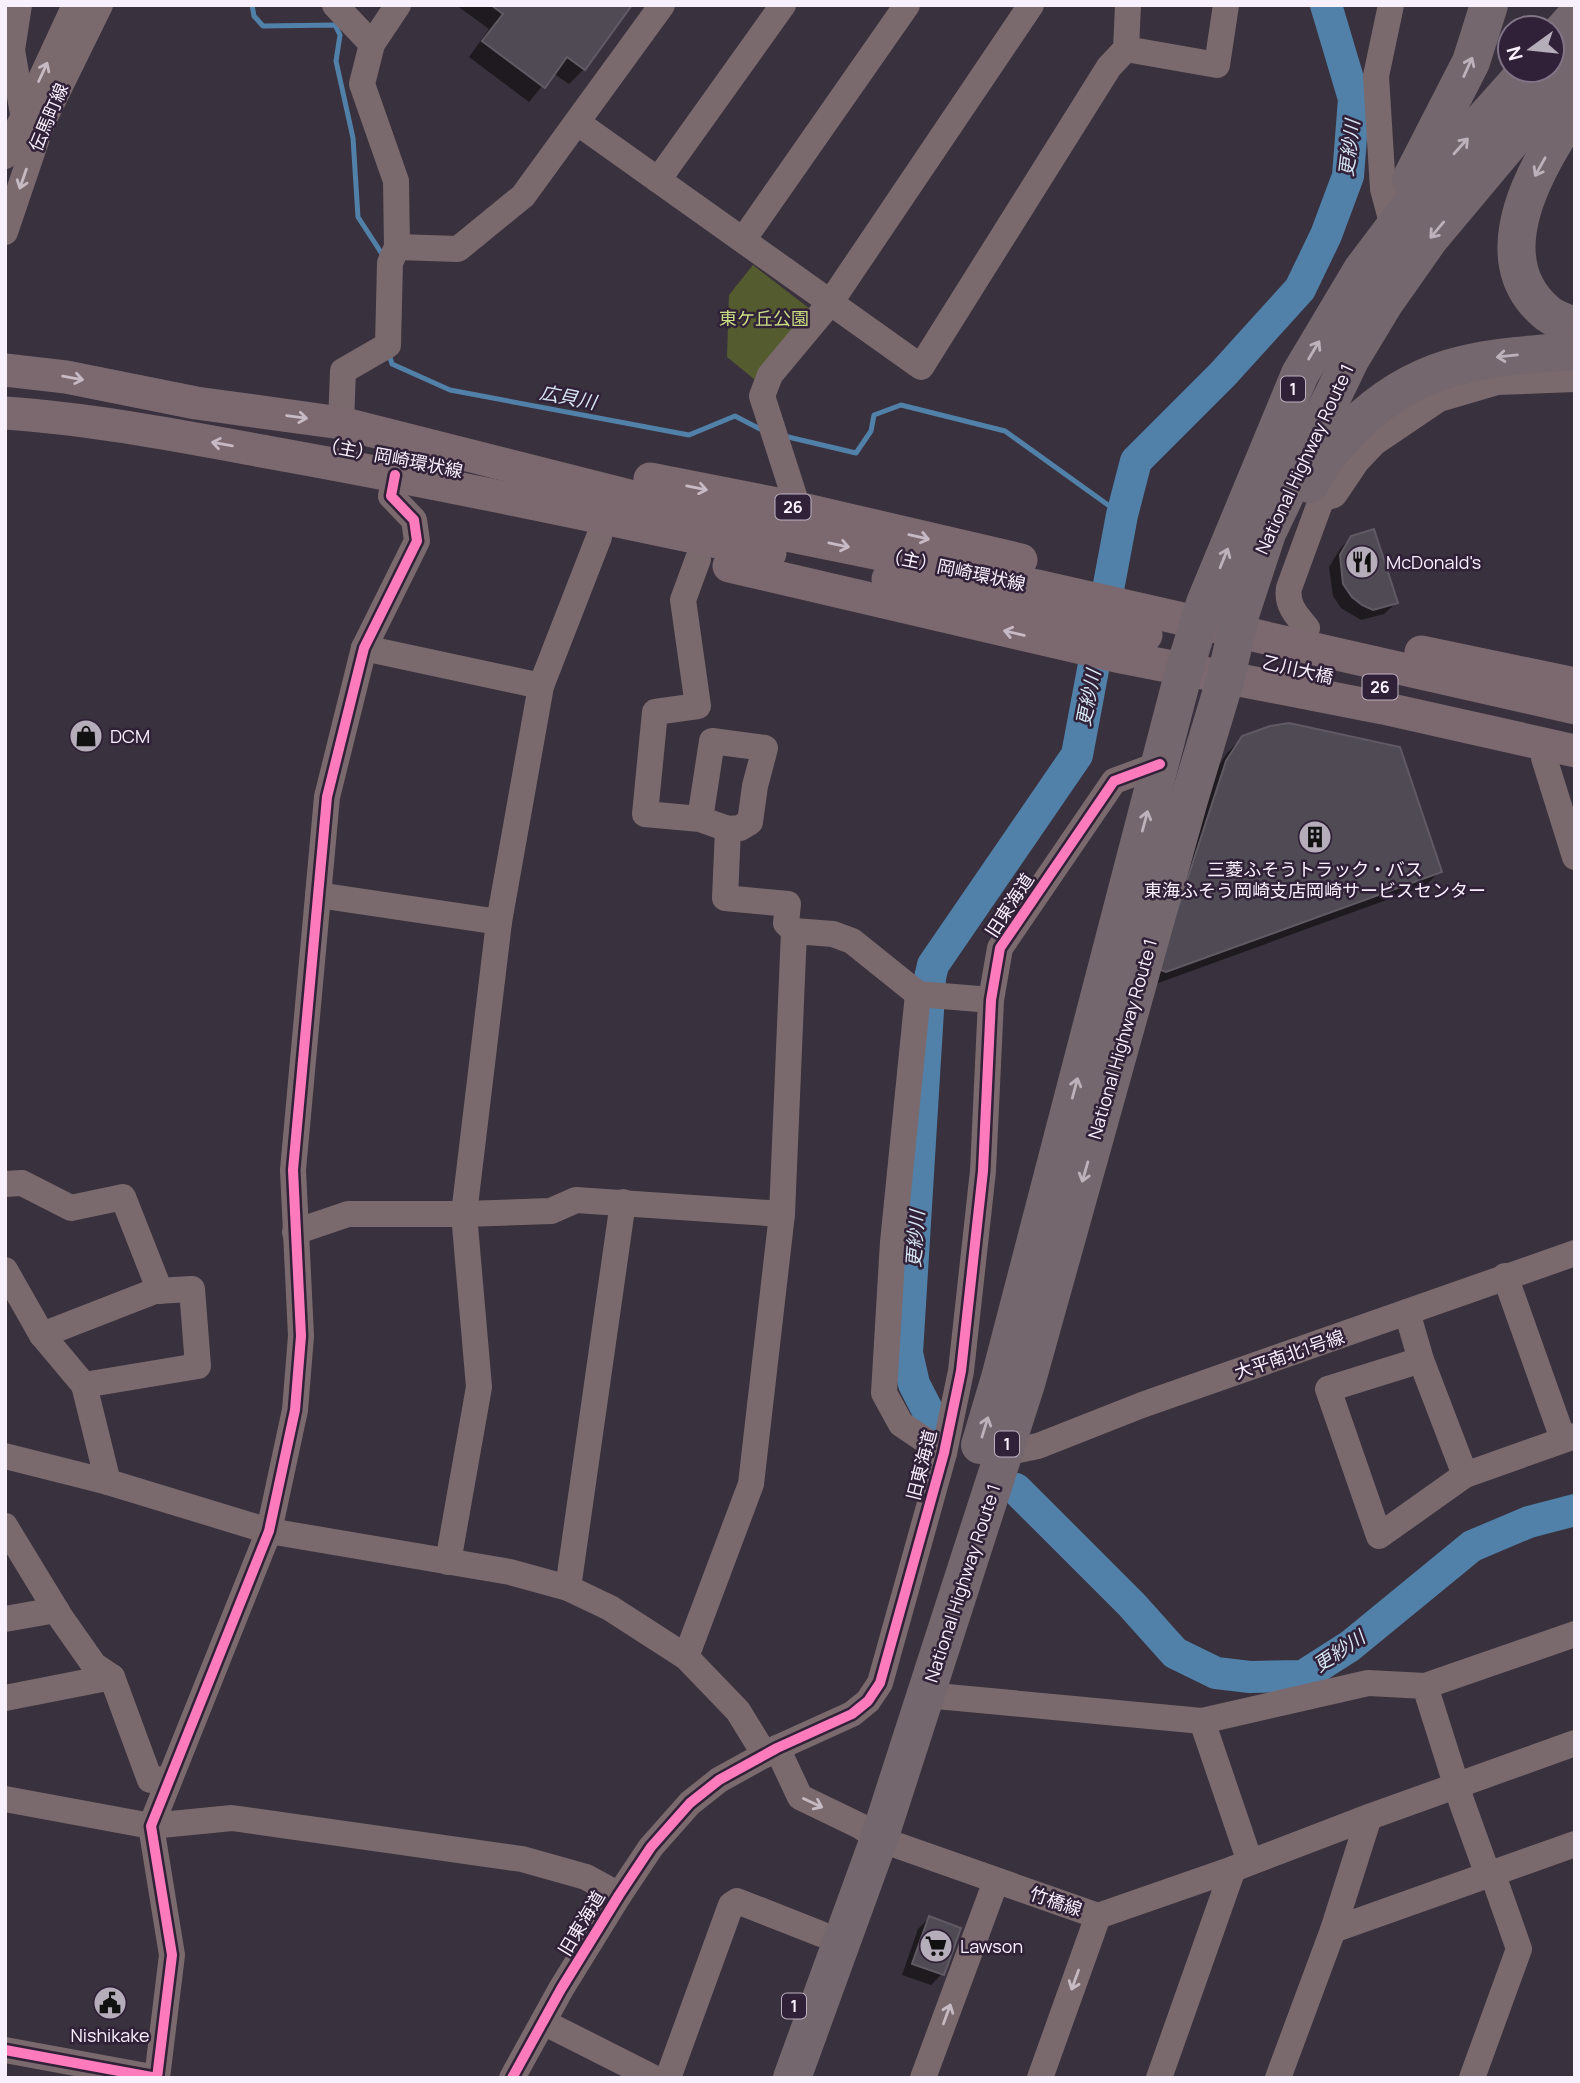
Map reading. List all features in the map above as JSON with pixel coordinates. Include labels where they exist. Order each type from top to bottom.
[{"type":"highway","points":[[1397,224],[1408,186],[1471,62],[1489,5]]},
{"type":"highway","name":"National Highway Route 1","points":[[792,2078],[870,1833],[904,1700],[1013,1381],[1189,800],[1231,678],[1249,614],[1254,567],[1281,502],[1350,360],[1385,302],[1430,238],[1575,65]]},
{"type":"highway","name":"National Highway Route 1","points":[[768,2078],[821,1934],[870,1833],[926,1695],[1004,1453],[1013,1381],[1160,764],[1176,651],[1205,603],[1300,374],[1362,270],[1430,180],[1516,84]]},
{"type":"highway","points":[[1575,109],[1534,178],[1519,218],[1515,260],[1525,289],[1547,313],[1575,327]]},
{"type":"highway","points":[[1249,614],[1326,456],[1355,425],[1394,393],[1436,372],[1480,359],[1575,351]]},
{"type":"main road","name":"（主）岡崎環状線","points":[[5,370],[66,377],[196,403],[341,423],[1176,651]]},
{"type":"main road","name":"（主）岡崎環状線","points":[[5,413],[52,416],[130,427],[771,542],[1037,586],[1575,708]]},
{"type":"main road","name":"26","points":[[341,423],[460,442],[797,508],[1307,628],[1575,684]]},
{"type":"main road","name":"26","points":[[395,475],[600,537],[1116,656],[1176,651],[1231,678],[1501,734],[1559,755]]},
{"type":"main road","name":"乙川大橋","points":[[1176,651],[1575,731]]},
{"type":"street","points":[[19,5],[12,50],[33,119]]},
{"type":"street","name":"伝馬町線","points":[[5,232],[33,119],[75,5]]},
{"type":"street","name":"伝馬町線","points":[[5,156],[33,119],[100,5]]},
{"type":"street","points":[[335,5],[372,44]]},
{"type":"street","points":[[341,423],[343,371],[388,345],[390,263],[397,247],[396,181],[362,84],[372,44],[398,5]]},
{"type":"street","points":[[397,247],[458,249],[523,196],[662,5]]},
{"type":"street","points":[[658,180],[783,5]]},
{"type":"street","points":[[743,240],[907,5]]},
{"type":"street","points":[[797,508],[762,396],[770,375],[830,303],[1031,5]]},
{"type":"street","points":[[578,122],[921,367],[1109,67],[1126,49],[1128,5]]},
{"type":"street","points":[[1126,49],[1217,65],[1226,5]]},
{"type":"street","points":[[1391,5],[1376,76],[1383,189],[1397,224]]},
{"type":"street","points":[[1321,499],[1334,495],[1357,461],[1374,443],[1439,399],[1497,382],[1575,379]]},
{"type":"street","points":[[1307,628],[1292,610],[1288,595],[1292,578],[1321,499],[1355,425]]},
{"type":"street","points":[[5,2050],[157,2078],[172,1955],[151,1826],[269,1531],[295,1410],[301,1336],[293,1170],[327,797],[364,648],[417,541],[414,520],[391,496],[395,475]]},
{"type":"street","points":[[448,1562],[479,1387],[464,1214],[499,922],[541,686],[600,537]]},
{"type":"street","points":[[698,559],[683,600],[698,706],[655,712],[645,814],[700,819],[728,829],[740,828],[750,821],[755,786],[765,748],[712,741],[700,819]]},
{"type":"street","points":[[364,648],[541,686]]},
{"type":"street","points":[[1411,650],[1512,656],[1575,669]]},
{"type":"street","points":[[1383,708],[1423,726],[1559,755],[1575,766]]},
{"type":"street","points":[[1559,755],[1575,857]]},
{"type":"street","name":"旧東海道","points":[[512,2078],[619,1895],[651,1847],[691,1803],[719,1780],[771,1751],[852,1714],[868,1701],[880,1683],[944,1453],[961,1371],[983,1171],[991,1000],[1000,948],[1114,781],[1160,764]]},
{"type":"street","points":[[728,829],[725,898],[788,904],[786,923],[794,931],[833,934],[852,941],[918,994],[991,1000]]},
{"type":"street","points":[[318,895],[499,922]]},
{"type":"street","points":[[686,1657],[751,1484],[782,1214],[794,931]]},
{"type":"street","points":[[918,994],[893,1242],[884,1393],[901,1423],[944,1453]]},
{"type":"street","points":[[5,1184],[22,1183],[71,1208],[123,1196],[160,1291]]},
{"type":"street","points":[[295,1232],[348,1214],[551,1211],[576,1200],[782,1214]]},
{"type":"street","points":[[568,1588],[623,1202]]},
{"type":"street","name":"大平南北1号線","points":[[1004,1453],[1038,1446],[1142,1405],[1575,1253]]},
{"type":"street","points":[[5,1270],[42,1335],[84,1385],[108,1482]]},
{"type":"street","points":[[1421,1360],[1328,1389],[1380,1536],[1465,1475],[1569,1438],[1505,1276]]},
{"type":"street","points":[[42,1335],[160,1291],[192,1289],[198,1366],[84,1385]]},
{"type":"street","points":[[1407,1312],[1421,1360],[1465,1475]]},
{"type":"street","points":[[961,1371],[1013,1381]]},
{"type":"street","name":"竹橋線","points":[[5,1456],[108,1482],[269,1531],[510,1572],[568,1588],[610,1608],[686,1657],[738,1711],[771,1751],[800,1797],[870,1833],[1098,1916],[1575,1744]]},
{"type":"street","points":[[5,1526],[56,1610],[94,1665],[112,1677],[149,1780],[169,1779]]},
{"type":"street","points":[[5,1619],[56,1610]]},
{"type":"street","points":[[926,1695],[1202,1721],[1368,1683],[1425,1686],[1575,1634]]},
{"type":"street","points":[[5,1698],[112,1677]]},
{"type":"street","points":[[1425,1686],[1462,1803],[1484,1864],[1493,1875],[1519,1949],[1472,2078]]},
{"type":"street","points":[[1159,2078],[1241,1866],[1202,1721]]},
{"type":"street","points":[[5,1799],[151,1826],[232,1818],[522,1859],[586,1877],[619,1895]]},
{"type":"street","points":[[1279,2078],[1333,1930],[1369,1817]]},
{"type":"street","points":[[1333,1930],[1575,1844]]},
{"type":"street","points":[[923,2078],[996,1881]]},
{"type":"street","points":[[668,2078],[731,1905],[737,1901],[821,1934]]},
{"type":"street","points":[[1040,2078],[1098,1916]]},
{"type":"street","points":[[543,2022],[654,2078]]},
{"type":"green space","name":"東ケ丘公園","points":[[753,265],[814,312],[763,376],[754,379],[727,357],[729,295]]},
{"type":"building","points":[[491,5],[632,5],[585,70],[567,57],[545,88],[482,41],[503,14]]},
{"type":"building","name":"McDonald's","points":[[1374,529],[1398,603],[1373,610],[1352,597],[1343,584],[1340,555],[1351,536]]},
{"type":"building","name":"三菱ふそうトラック・バス 東海ふそう岡崎支店岡崎サービスセンター","points":[[1289,723],[1400,747],[1442,872],[1166,972],[1158,969],[1226,761],[1242,736],[1270,726]]},
{"type":"building","name":"Lawson","points":[[929,1916],[961,1928],[944,1975],[912,1964]]},
{"type":"waterway","name":"広貝川","points":[[252,5],[254,16],[263,26],[335,25],[340,35],[336,61],[353,138],[358,217],[384,257]]},
{"type":"waterway","name":"更紗川","points":[[934,1423],[914,1384],[907,1353],[930,978],[933,965],[1077,755],[1122,515],[1136,461],[1223,374],[1300,289],[1326,235],[1348,176],[1354,99],[1326,5]]},
{"type":"waterway","name":"広貝川","points":[[389,354],[392,364],[450,390],[689,435],[735,416],[764,431]]},
{"type":"waterway","name":"広貝川","points":[[784,436],[856,453],[871,431],[874,415],[901,405],[1005,431],[1122,515]]},
{"type":"waterway","name":"更紗川","points":[[1016,1489],[1132,1605],[1175,1653],[1216,1673],[1250,1677],[1303,1676],[1350,1646],[1472,1546],[1529,1522],[1575,1510]]},
{"type":"cycle path","points":[[5,2050],[157,2078],[172,1955],[151,1826],[269,1531],[295,1410],[301,1336],[293,1170],[327,797],[364,648],[417,541],[414,520],[391,496],[395,475]]},
{"type":"cycle path","points":[[512,2078],[561,1989],[619,1895],[651,1847],[690,1803],[719,1780],[777,1748],[852,1714],[868,1701],[880,1683],[944,1453],[961,1371],[983,1171],[991,1000],[1000,948],[1114,781],[1160,764]]},
{"type":"place","name":"McDonald's","points":[[1362,562]]},
{"type":"place","name":"DCM","points":[[86,736]]},
{"type":"place","name":"三菱ふそうトラック・バス 東海ふそう岡崎支店岡崎サービスセンター","points":[[1315,837]]},
{"type":"place","name":"Lawson","points":[[936,1946]]},
{"type":"place","name":"Nishikake","points":[[110,2003]]}]
